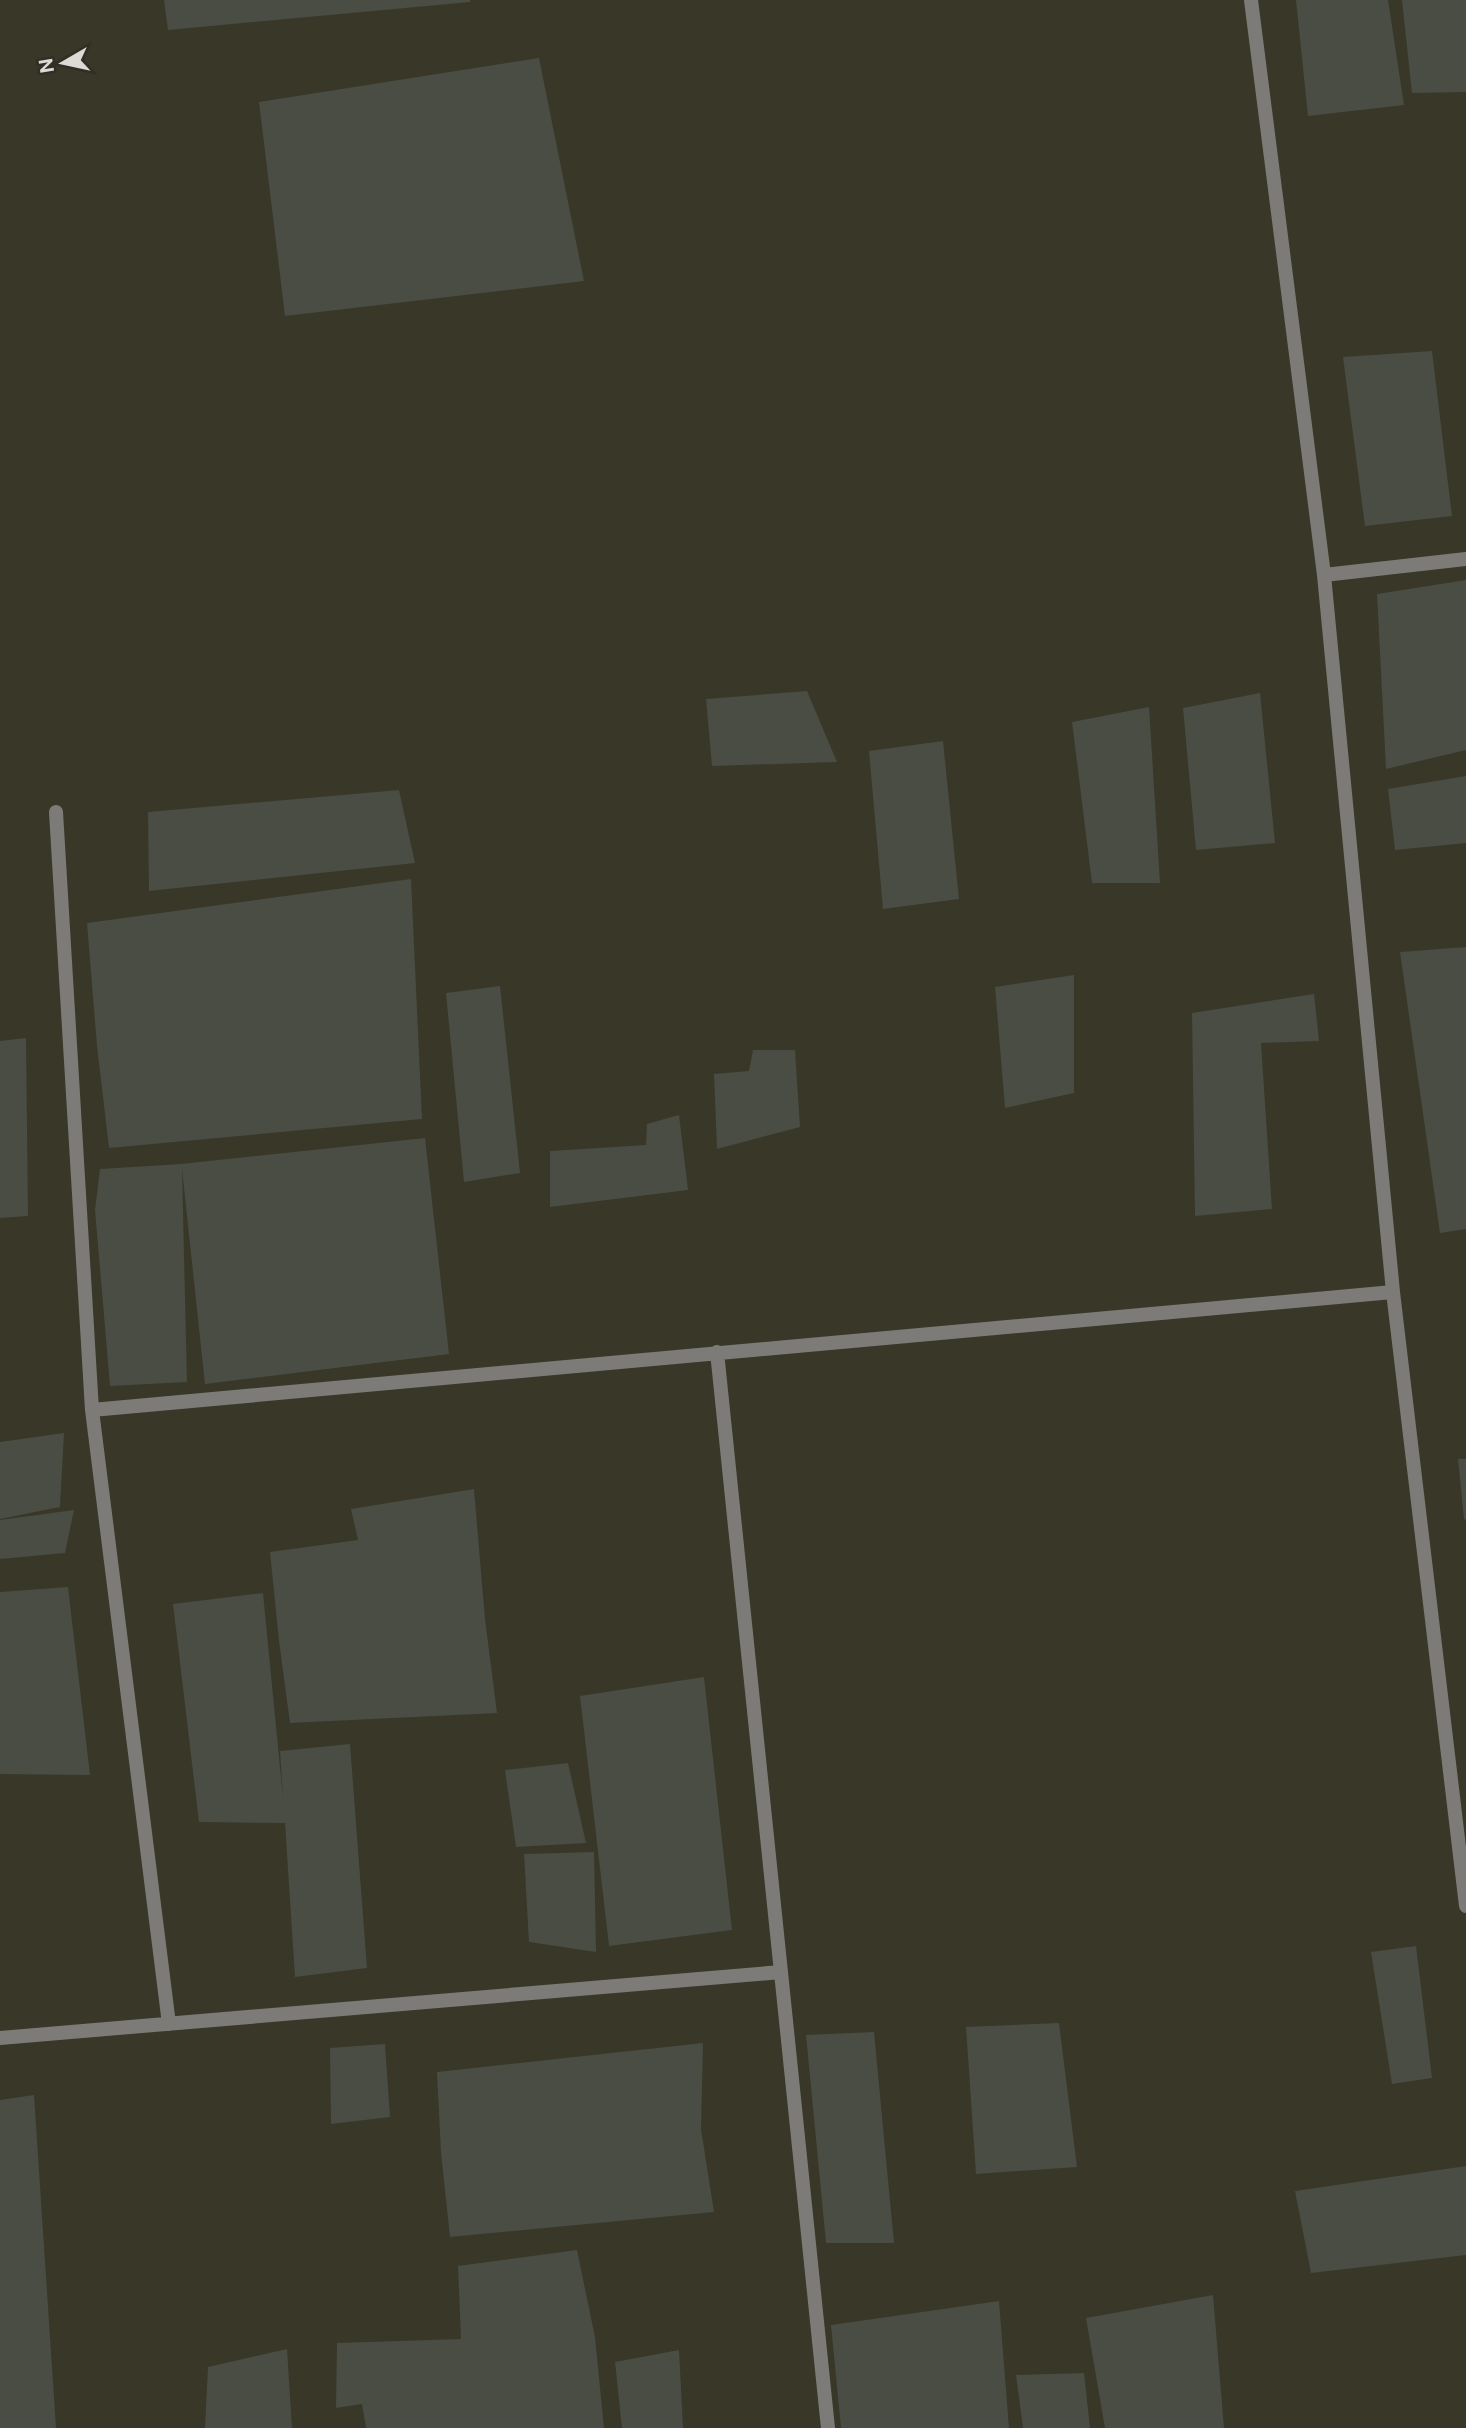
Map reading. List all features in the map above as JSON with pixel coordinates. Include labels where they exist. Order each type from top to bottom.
[{"type":"street","points":[[1251,0],[1324,575],[1393,1292],[1466,1906]]},
{"type":"street","points":[[1324,575],[1466,559]]},
{"type":"street","points":[[56,812],[92,1410],[169,2024]]},
{"type":"street","points":[[92,1410],[1393,1292]]},
{"type":"street","points":[[717,1352],[828,2428]]},
{"type":"street","points":[[0,2038],[781,1972]]},
{"type":"shaded area","points":[[0,0],[1466,0],[1466,2428],[0,2428]]},
{"type":"building","points":[[164,0],[470,0],[470,2],[168,30]]},
{"type":"building","points":[[1296,0],[1388,0],[1404,105],[1308,116]]},
{"type":"building","points":[[1402,0],[1466,0],[1466,92],[1412,93]]},
{"type":"building","points":[[539,58],[584,281],[285,316],[259,102]]},
{"type":"building","points":[[1432,351],[1452,516],[1365,526],[1343,357]]},
{"type":"building","points":[[1466,580],[1466,750],[1386,769],[1377,594]]},
{"type":"building","points":[[807,691],[837,762],[712,766],[706,699]]},
{"type":"building","points":[[1260,693],[1275,843],[1196,850],[1183,708]]},
{"type":"building","points":[[1149,707],[1160,883],[1092,883],[1072,722]]},
{"type":"building","points":[[943,741],[959,899],[883,909],[869,751]]},
{"type":"building","points":[[1466,776],[1466,843],[1395,850],[1388,789]]},
{"type":"building","points":[[399,790],[415,863],[149,891],[148,812]]},
{"type":"building","points":[[411,879],[422,1119],[109,1148],[87,923]]},
{"type":"building","points":[[1466,947],[1466,1229],[1440,1233],[1400,952]]},
{"type":"building","points":[[1074,975],[1074,1093],[1005,1108],[995,987]]},
{"type":"building","points":[[500,986],[520,1173],[464,1182],[446,993]]},
{"type":"building","points":[[1314,994],[1319,1041],[1261,1043],[1272,1209],[1195,1216],[1192,1013]]},
{"type":"building","points":[[26,1038],[28,1216],[0,1218],[0,1041]]},
{"type":"building","points":[[753,1050],[795,1050],[800,1127],[717,1149],[714,1074],[749,1071]]},
{"type":"building","points":[[679,1115],[688,1190],[550,1207],[550,1151],[646,1145],[647,1124]]},
{"type":"building","points":[[425,1138],[449,1354],[205,1384],[182,1169],[187,1382],[110,1386],[95,1210],[100,1169],[181,1164]]},
{"type":"building","points":[[64,1433],[60,1507],[0,1519],[0,1442]]},
{"type":"building","points":[[1458,1459],[1466,1459],[1464,1520]]},
{"type":"building","points":[[474,1489],[485,1619],[497,1713],[290,1723],[270,1552],[358,1540],[351,1509]]},
{"type":"building","points":[[74,1510],[65,1553],[0,1559],[0,1520]]},
{"type":"building","points":[[68,1587],[90,1775],[0,1774],[0,1592]]},
{"type":"building","points":[[263,1593],[283,1798],[280,1751],[350,1744],[367,1968],[295,1977],[285,1823],[199,1822],[173,1604]]},
{"type":"building","points":[[704,1677],[732,1930],[609,1946],[580,1696]]},
{"type":"building","points":[[568,1763],[586,1843],[516,1847],[505,1770]]},
{"type":"building","points":[[594,1852],[596,1952],[529,1942],[524,1854]]},
{"type":"building","points":[[1416,1946],[1432,2078],[1392,2084],[1371,1952]]},
{"type":"building","points":[[1059,2023],[1077,2167],[976,2174],[966,2027]]},
{"type":"building","points":[[874,2032],[894,2243],[826,2243],[806,2035]]},
{"type":"building","points":[[703,2043],[701,2129],[714,2212],[450,2237],[441,2153],[437,2072]]},
{"type":"building","points":[[385,2044],[390,2117],[331,2124],[330,2048]]},
{"type":"building","points":[[34,2095],[56,2428],[0,2428],[0,2100]]},
{"type":"building","points":[[1466,2166],[1466,2255],[1311,2273],[1295,2191]]},
{"type":"building","points":[[577,2250],[595,2337],[604,2428],[366,2428],[362,2404],[336,2408],[337,2343],[461,2339],[458,2266]]},
{"type":"building","points":[[1213,2295],[1224,2428],[1105,2428],[1086,2318]]},
{"type":"building","points":[[999,2301],[1009,2428],[841,2428],[831,2325]]},
{"type":"building","points":[[287,2349],[292,2428],[205,2428],[208,2367]]},
{"type":"building","points":[[679,2350],[683,2428],[622,2428],[615,2362]]},
{"type":"building","points":[[1084,2373],[1090,2428],[1023,2428],[1016,2375]]}]
